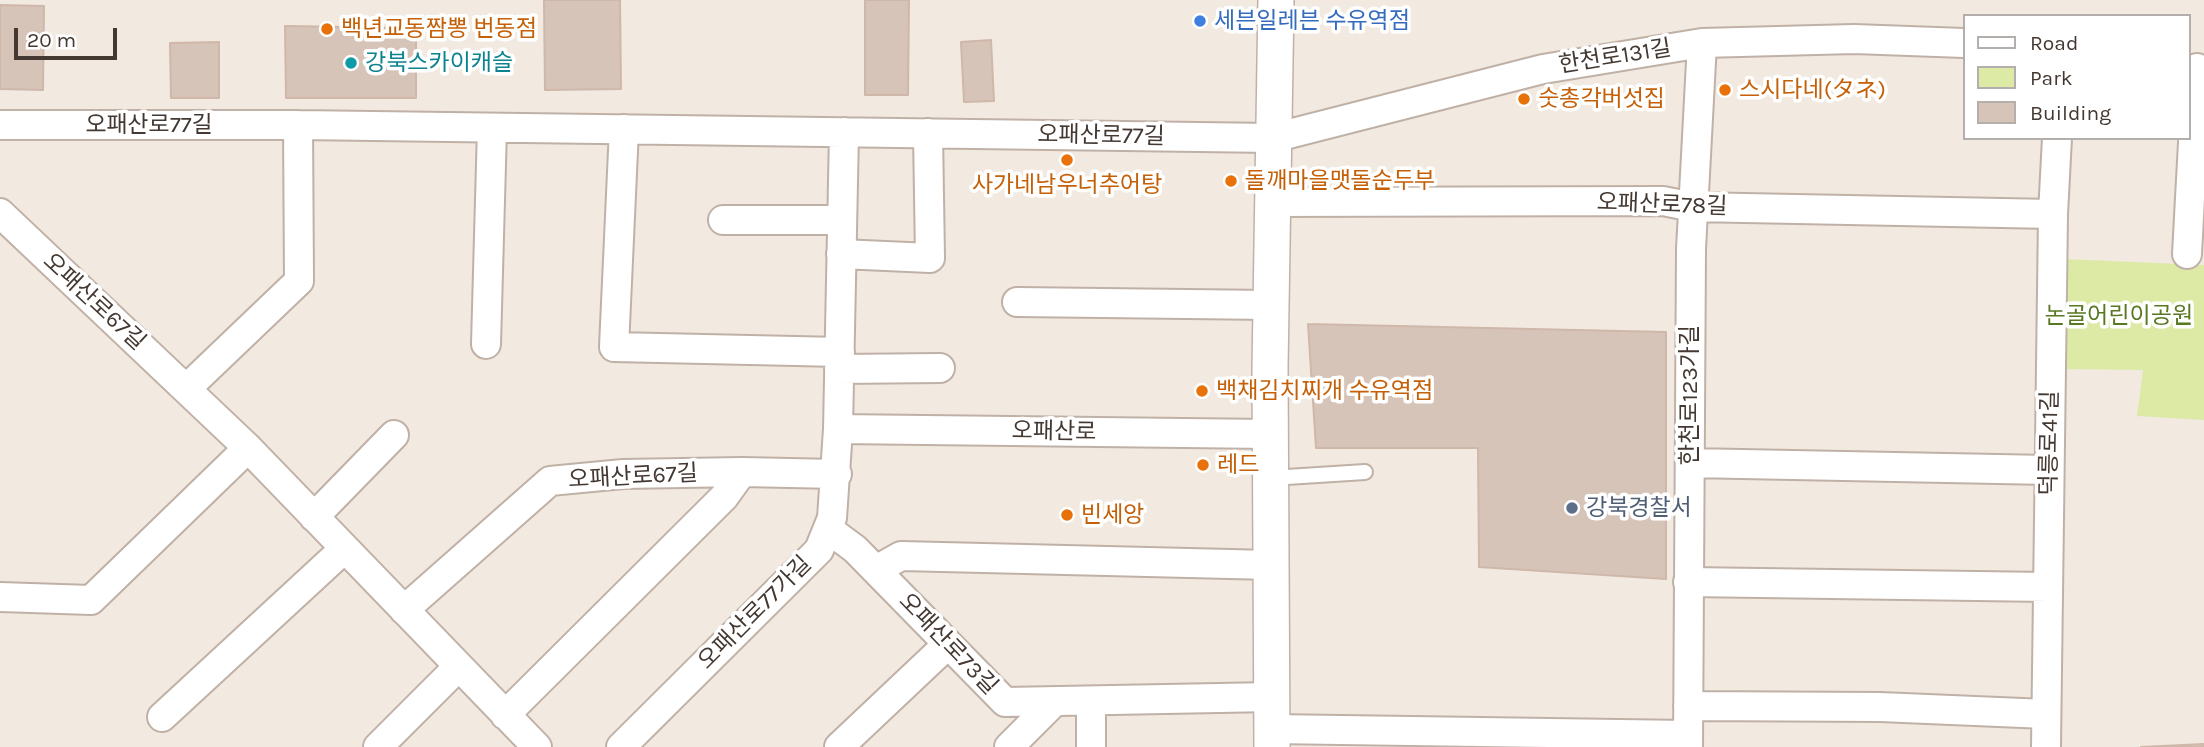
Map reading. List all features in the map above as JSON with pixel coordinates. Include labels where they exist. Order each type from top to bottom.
[{"type":"street","points":[[1272,724],[1270,434],[1276,0]]},
{"type":"street","name":"한천로131길","points":[[1273,138],[1543,69],[1702,43],[1854,39],[1962,43]]},
{"type":"street","name":"한천로123가길","points":[[1688,741],[1693,207],[1702,43]]},
{"type":"street","points":[[2187,254],[2196,68]]},
{"type":"street","name":"오패산로77길","points":[[0,125],[298,125],[1273,138]]},
{"type":"street","points":[[186,389],[299,281],[298,125]]},
{"type":"street","points":[[486,344],[492,128]]},
{"type":"street","points":[[624,129],[614,346],[940,368]]},
{"type":"street","name":"오패산로77가길","points":[[621,747],[819,550],[832,518],[837,474],[844,132]]},
{"type":"street","points":[[841,254],[930,258],[928,133]]},
{"type":"street","name":"덕릉로41길","points":[[2046,747],[2053,214],[2057,140]]},
{"type":"street","name":"오패산로78길","points":[[1272,202],[1663,201],[1693,207],[2053,214]]},
{"type":"street","name":"오패산로67길","points":[[0,214],[248,448],[537,747]]},
{"type":"street","points":[[723,220],[842,220]]},
{"type":"street","points":[[1017,302],[1271,305]]},
{"type":"street","name":"오패산로","points":[[838,429],[1270,434]]},
{"type":"street","points":[[314,517],[394,435]]},
{"type":"street","points":[[0,597],[91,600],[248,448]]},
{"type":"street","points":[[1690,463],[2049,470]]},
{"type":"street","name":"오패산로67길","points":[[505,715],[724,497],[742,472]]},
{"type":"street","name":"오패산로67길","points":[[404,610],[550,481],[623,474],[837,474]]},
{"type":"street","name":"오패산로73길","points":[[828,529],[855,549],[1005,702],[1091,701],[1272,724],[1443,740],[1688,741]]},
{"type":"street","points":[[162,716],[344,549]]},
{"type":"street","points":[[876,570],[901,556],[1271,565]]},
{"type":"street","points":[[1688,582],[2048,587]]},
{"type":"street","points":[[839,747],[947,645]]},
{"type":"street","points":[[378,747],[458,667]]},
{"type":"street","points":[[1091,701],[1091,747]]},
{"type":"street","points":[[1009,747],[1054,702]]},
{"type":"street","points":[[1688,706],[1880,707],[2046,714]]},
{"type":"lane","points":[[1271,478],[1365,472]]},
{"type":"green space","name":"논골어린이공원","points":[[2063,259],[2204,265],[2204,420],[2137,416],[2143,370],[2063,369]]},
{"type":"building","points":[[544,0],[620,0],[621,89],[545,90]]},
{"type":"building","points":[[865,0],[909,0],[908,95],[865,95]]},
{"type":"building","points":[[0,5],[44,6],[43,90],[0,89]]},
{"type":"building","name":"강북스카이캐슬","points":[[285,26],[416,28],[416,98],[286,98]]},
{"type":"building","points":[[991,40],[994,101],[964,102],[961,42]]},
{"type":"building","points":[[219,42],[219,98],[171,98],[170,43]]},
{"type":"building","name":"강북경찰서","points":[[1308,324],[1666,332],[1666,579],[1479,567],[1478,448],[1316,448]]},
{"type":"building","points":[[2204,744],[2204,747],[2141,747]]},
{"type":"place","name":"세븐일레븐 수유역점","points":[[1200,21]]},
{"type":"place","name":"백년교동짬뽕 번동점","points":[[327,29]]},
{"type":"place","name":"강북스카이캐슬","points":[[351,63]]},
{"type":"place","name":"스시다네(タネ)","points":[[1725,90]]},
{"type":"place","name":"숫총각버섯집","points":[[1524,99]]},
{"type":"place","name":"사가네남우너추어탕","points":[[1067,160]]},
{"type":"place","name":"돌깨마을맷돌순두부","points":[[1231,181]]},
{"type":"place","name":"백채김치찌개 수유역점","points":[[1202,391]]},
{"type":"place","name":"레드","points":[[1203,465]]},
{"type":"place","name":"강북경찰서","points":[[1572,508]]},
{"type":"place","name":"빈세앙","points":[[1067,515]]}]
